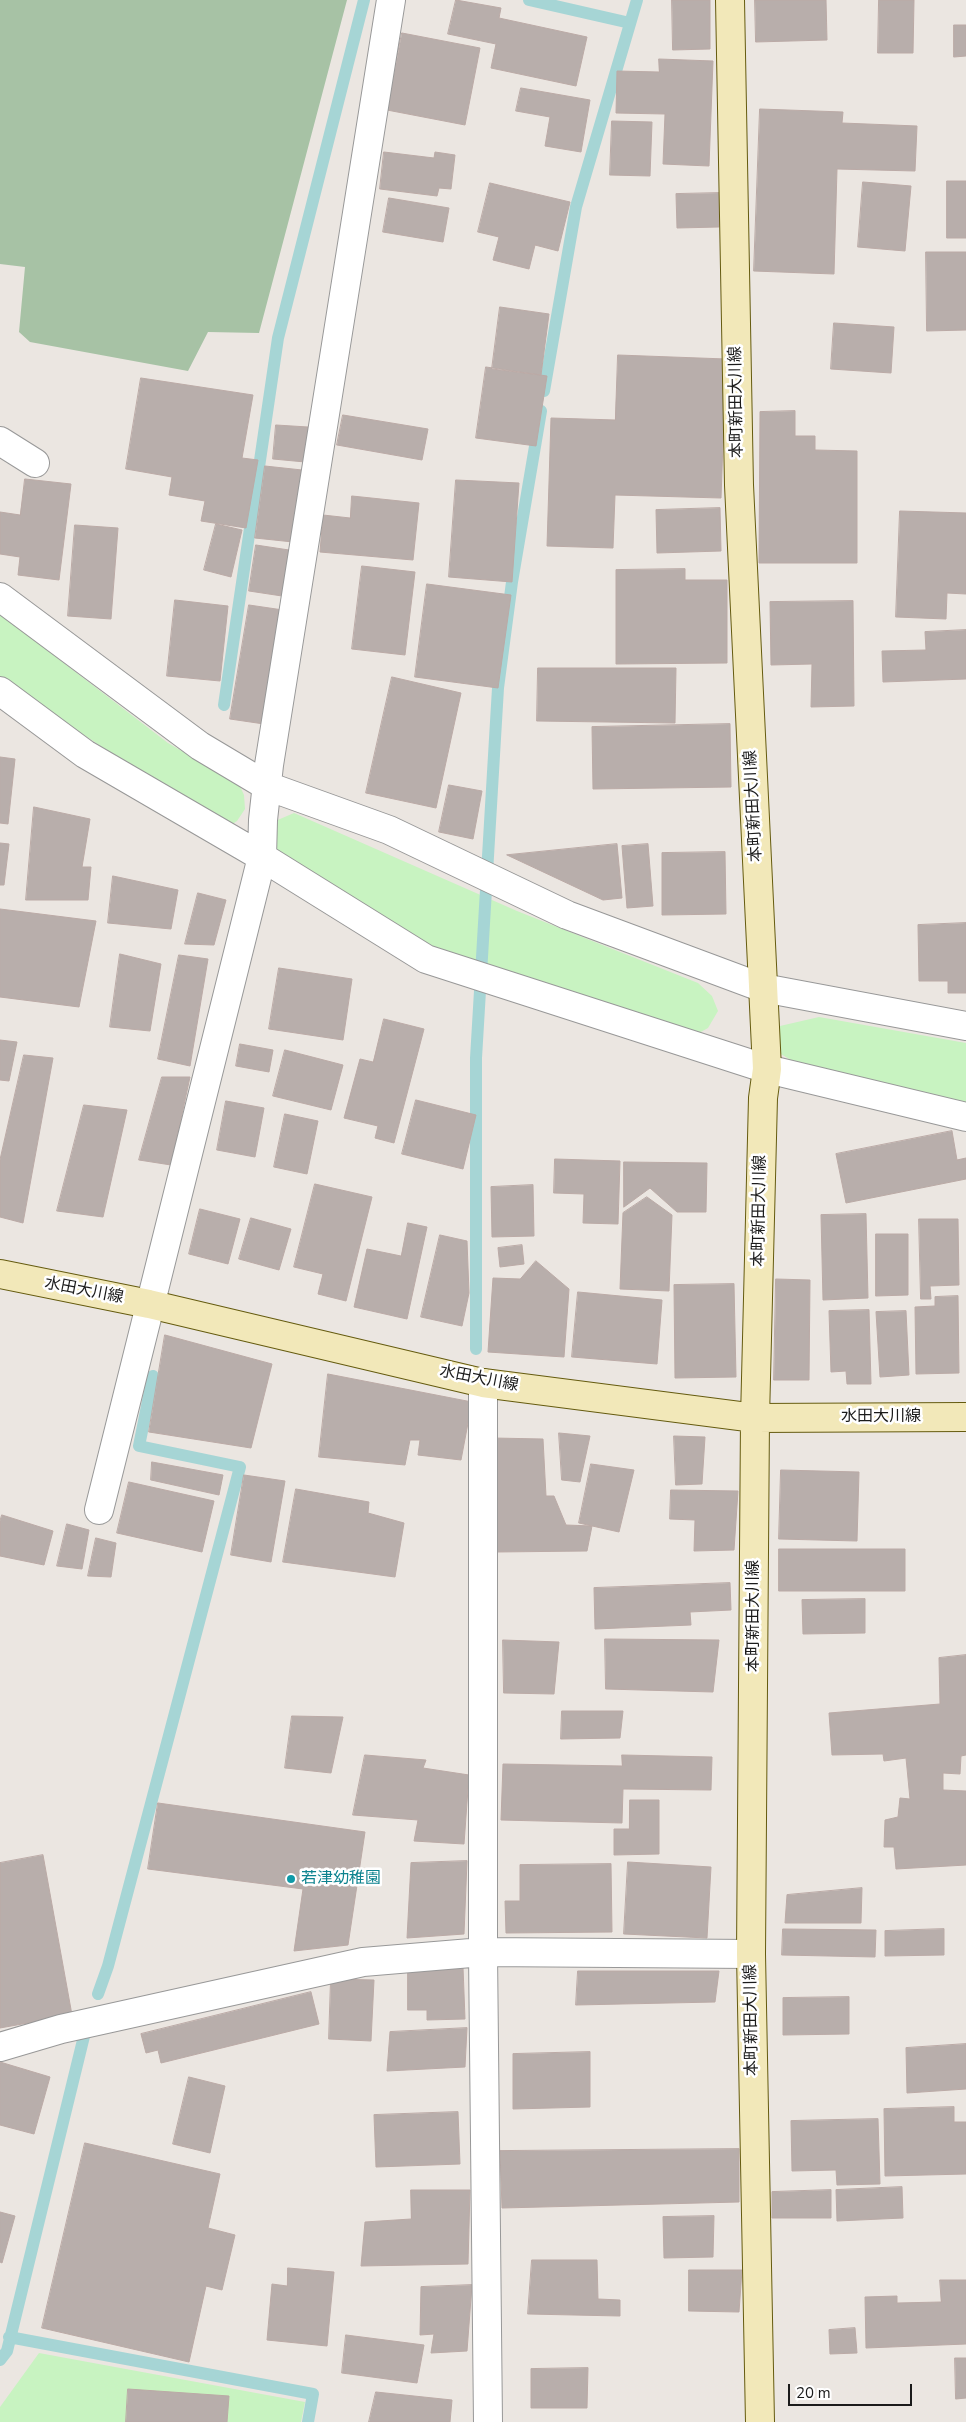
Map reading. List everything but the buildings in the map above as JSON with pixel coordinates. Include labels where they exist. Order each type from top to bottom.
[{"type":"main road","name":"本町新田大川線","points":[[730,0],[739,485],[767,1069],[763,1098],[755,1418],[751,1954],[760,2422]]},
{"type":"main road","name":"水田大川線","points":[[0,1274],[149,1304],[483,1383],[755,1418],[966,1417]]},
{"type":"street","points":[[99,1510],[262,857],[263,820],[267,786],[391,0]]},
{"type":"street","points":[[0,441],[35,463]]},
{"type":"street","points":[[0,597],[200,746],[267,786],[389,830],[567,916],[763,988],[966,1026]]},
{"type":"street","points":[[0,691],[85,754],[262,857],[426,959],[767,1069],[966,1117]]},
{"type":"street","points":[[483,1383],[483,1952],[488,2422]]},
{"type":"street","points":[[0,2046],[62,2029],[363,1962],[483,1952],[751,1954]]},
{"type":"green space","points":[[0,0],[347,0],[259,333],[208,332],[188,371],[30,342],[19,332],[25,267],[0,264]]},
{"type":"green space","points":[[0,614],[168,743],[239,784],[244,795],[245,809],[237,821],[225,829],[0,679]]},
{"type":"green space","points":[[294,813],[517,911],[698,983],[712,996],[718,1011],[708,1028],[690,1038],[425,945],[279,855],[271,841],[273,822]]},
{"type":"green space","points":[[819,1017],[966,1043],[966,1110],[827,1081],[779,1053],[773,1042],[780,1026]]},
{"type":"green space","points":[[39,2353],[305,2402],[301,2422],[0,2422],[0,2407]]},
{"type":"waterway","points":[[224,705],[278,338],[364,0]]},
{"type":"waterway","points":[[529,0],[630,23]]},
{"type":"waterway","points":[[544,391],[576,207],[637,0]]},
{"type":"waterway","points":[[476,1349],[476,1058],[498,688],[512,582],[541,411]]},
{"type":"waterway","points":[[98,1994],[108,1966],[240,1467],[139,1446],[153,1376]]},
{"type":"waterway","points":[[0,2360],[7,2351],[86,2028]]},
{"type":"waterway","points":[[9,2337],[313,2394],[308,2422]]},
{"type":"place","name":"若津幼稚園","points":[[291,1879]]}]
